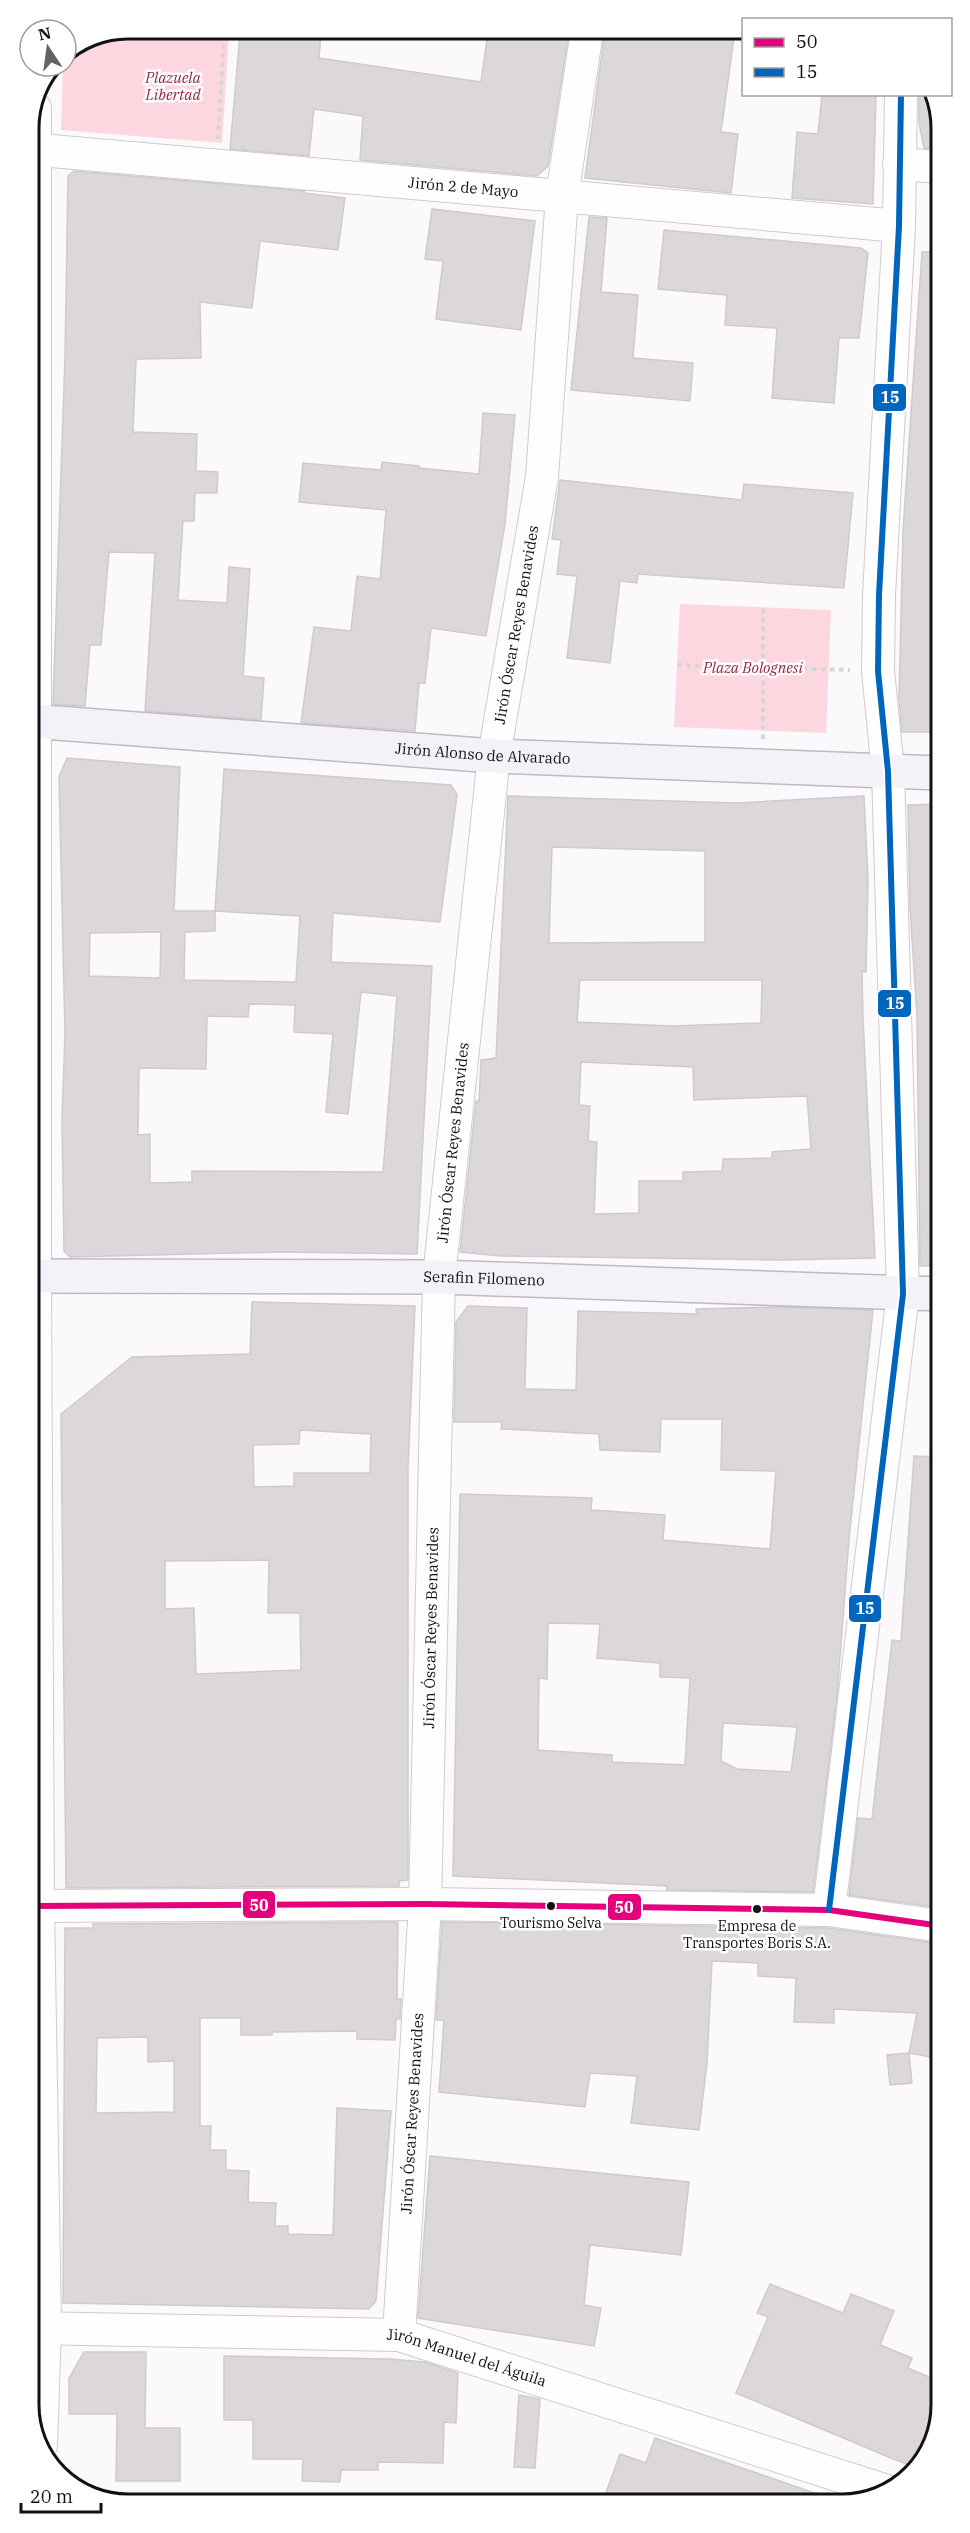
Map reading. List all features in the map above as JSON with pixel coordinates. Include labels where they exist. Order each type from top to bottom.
[{"type":"main road","name":"Jirón Alonso de Alvarado","points":[[39,722],[494,756],[931,773]]},
{"type":"main road","name":"Serafin Filomeno","points":[[39,1275],[439,1277],[931,1294]]},
{"type":"street","name":"Jirón Óscar Reyes Benavides","points":[[399,2335],[426,1904],[439,1277],[494,756],[542,477],[562,196],[586,39]]},
{"type":"street","points":[[829,1910],[903,1294],[888,771],[878,671],[879,595],[899,226],[901,96]]},
{"type":"street","name":"Jirón 2 de Mayo","points":[[39,151],[899,226]]},
{"type":"street","points":[[899,164],[931,166]]},
{"type":"street","points":[[39,1906],[426,1904],[829,1910],[931,1925]]},
{"type":"street","name":"Jirón Manuel del Águila","points":[[39,2328],[399,2335],[875,2487]]},
{"type":"street","points":[[39,2386],[39,2409]]},
{"type":"path","points":[[216,166],[224,39]]},
{"type":"path","points":[[762,767],[763,607]]},
{"type":"path","points":[[677,665],[878,671]]},
{"type":"green space","name":"Plazuela Libertad","points":[[128,39],[229,39],[222,143],[61,130],[63,78],[78,78],[78,55],[84,51],[111,41]]},
{"type":"green space","name":"Plaza Bolognesi","points":[[680,604],[831,610],[826,733],[674,727]]},
{"type":"building","points":[[240,39],[321,39],[319,58],[481,82],[487,39],[568,39],[548,166],[537,176],[360,160],[363,116],[314,109],[309,156],[230,149]]},
{"type":"building","points":[[604,39],[734,39],[721,132],[738,134],[731,193],[585,178]]},
{"type":"building","points":[[822,96],[876,96],[873,204],[792,198],[797,132],[818,134]]},
{"type":"building","points":[[919,96],[925,96],[930,117],[931,148],[924,148],[919,123]]},
{"type":"building","points":[[74,171],[305,191],[304,193],[345,198],[338,250],[260,241],[252,308],[200,302],[201,358],[136,359],[133,432],[197,434],[196,471],[218,472],[217,493],[195,493],[194,521],[183,521],[178,600],[227,603],[229,567],[250,569],[243,676],[264,678],[261,720],[145,711],[155,553],[109,552],[101,645],[90,645],[85,706],[53,704],[65,357],[68,176]]},
{"type":"building","points":[[432,209],[535,221],[521,330],[436,319],[443,261],[425,259]]},
{"type":"building","points":[[589,217],[607,218],[601,292],[638,295],[633,358],[693,363],[690,401],[571,390]]},
{"type":"building","points":[[664,230],[861,248],[868,253],[859,338],[839,338],[834,403],[772,398],[777,328],[725,325],[727,295],[658,289]]},
{"type":"building","points":[[922,252],[931,252],[931,732],[902,732],[899,699],[903,531]]},
{"type":"building","points":[[483,413],[515,415],[505,524],[486,636],[431,628],[425,683],[419,683],[415,731],[301,723],[314,627],[351,631],[357,576],[380,579],[386,510],[299,502],[303,463],[381,470],[382,462],[479,474]]},
{"type":"building","points":[[560,480],[742,500],[744,484],[853,493],[844,588],[638,574],[637,583],[620,581],[610,663],[567,658],[577,576],[557,574],[561,540],[552,539]]},
{"type":"building","points":[[67,758],[180,767],[174,911],[215,911],[224,769],[451,785],[457,795],[440,922],[333,913],[331,962],[432,966],[417,1254],[281,1252],[70,1257],[64,1251],[62,1119],[65,1033],[59,777]],"holes":[[[215,911],[300,916],[296,982],[184,980],[185,932],[215,931]],[[161,932],[160,978],[89,976],[90,933]],[[361,992],[397,996],[383,1172],[192,1171],[192,1182],[150,1183],[150,1134],[138,1135],[139,1068],[206,1069],[207,1016],[248,1017],[249,1004],[295,1005],[294,1032],[333,1034],[326,1112],[348,1114]]]},
{"type":"building","points":[[508,796],[737,803],[864,796],[868,879],[866,972],[862,971],[863,1020],[875,1258],[783,1260],[501,1256],[460,1252],[476,1101],[479,1101],[481,1060],[496,1058]],"holes":[[[552,847],[705,851],[705,942],[549,943]],[[580,980],[762,980],[761,1023],[672,1026],[577,1022]],[[581,1062],[693,1067],[694,1100],[807,1096],[811,1149],[772,1152],[772,1158],[723,1159],[722,1171],[683,1172],[683,1181],[639,1181],[639,1213],[594,1214],[597,1142],[588,1141],[590,1106],[579,1105]]]},
{"type":"building","points":[[931,804],[931,1266],[920,1266],[917,1016],[910,907],[908,805]]},
{"type":"building","points":[[252,1302],[415,1306],[408,1468],[408,1880],[399,1881],[399,1886],[66,1888],[61,1414],[132,1357],[250,1354]],"holes":[[[300,1430],[371,1434],[370,1473],[294,1473],[294,1486],[254,1487],[253,1445],[299,1444]],[[269,1560],[268,1613],[300,1613],[301,1670],[196,1674],[194,1608],[165,1609],[165,1561]]]},
{"type":"building","points":[[468,1306],[527,1308],[525,1389],[576,1390],[578,1311],[697,1314],[696,1309],[779,1307],[873,1310],[849,1539],[837,1696],[813,1892],[667,1890],[667,1886],[453,1876],[460,1494],[592,1498],[591,1510],[665,1515],[663,1540],[770,1549],[776,1471],[721,1470],[722,1419],[661,1419],[660,1452],[600,1450],[599,1434],[501,1429],[502,1422],[454,1422],[456,1322]],"holes":[[[548,1623],[600,1624],[597,1658],[660,1663],[660,1677],[690,1678],[685,1765],[612,1762],[612,1755],[538,1750],[539,1678],[547,1679]],[[723,1723],[797,1727],[791,1772],[737,1769],[721,1761]]]},
{"type":"building","points":[[914,1456],[931,1457],[931,1907],[849,1895],[858,1818],[872,1819],[892,1640],[901,1641]]},
{"type":"building","points":[[398,1922],[397,1999],[401,1999],[400,2019],[396,2019],[395,2040],[357,2039],[357,2031],[272,2032],[272,2035],[241,2035],[241,2018],[200,2018],[200,2126],[211,2126],[210,2150],[226,2150],[226,2170],[249,2171],[248,2202],[276,2203],[275,2226],[288,2226],[288,2234],[333,2235],[337,2108],[391,2111],[376,2301],[369,2309],[63,2303],[65,1928],[93,1928],[93,1924]],"holes":[[[148,2037],[148,2062],[174,2061],[174,2112],[96,2113],[97,2038]]]},
{"type":"building","points":[[442,1922],[828,1928],[931,1943],[931,2057],[909,2053],[917,2013],[834,2009],[834,2023],[794,2022],[796,1978],[758,1976],[758,1963],[712,1961],[707,2063],[699,2130],[631,2123],[637,2076],[590,2073],[585,2107],[439,2092],[444,2020],[436,2020]]},
{"type":"building","points":[[909,2053],[912,2083],[890,2085],[887,2055]]},
{"type":"building","points":[[430,2156],[689,2182],[681,2255],[590,2245],[584,2305],[601,2308],[594,2346],[418,2318]]},
{"type":"building","points":[[770,2284],[843,2313],[851,2294],[894,2311],[880,2345],[912,2358],[908,2368],[931,2378],[929,2422],[919,2449],[908,2465],[736,2393],[768,2317],[757,2313]]},
{"type":"building","points":[[84,2352],[146,2352],[145,2428],[180,2428],[180,2481],[116,2481],[117,2414],[69,2414],[69,2378]]},
{"type":"building","points":[[224,2356],[389,2359],[425,2362],[458,2373],[456,2423],[444,2422],[443,2463],[378,2462],[378,2470],[341,2470],[340,2482],[302,2481],[303,2459],[253,2459],[253,2420],[224,2420]]},
{"type":"building","points":[[519,2395],[540,2399],[535,2468],[514,2467]]},
{"type":"building","points":[[655,2438],[817,2494],[605,2494],[620,2454],[646,2463]]},
{"type":"transit line","name":"15","points":[[829,1910],[903,1294],[888,771],[878,671],[879,595],[899,226],[901,96]]},
{"type":"transit line","name":"50","points":[[39,1906],[425,1904],[829,1910],[931,1925]]},
{"type":"place","name":"Tourismo Selva","points":[[551,1906]]},
{"type":"place","name":"Empresa de Transportes Boris S.A.","points":[[757,1909]]}]
